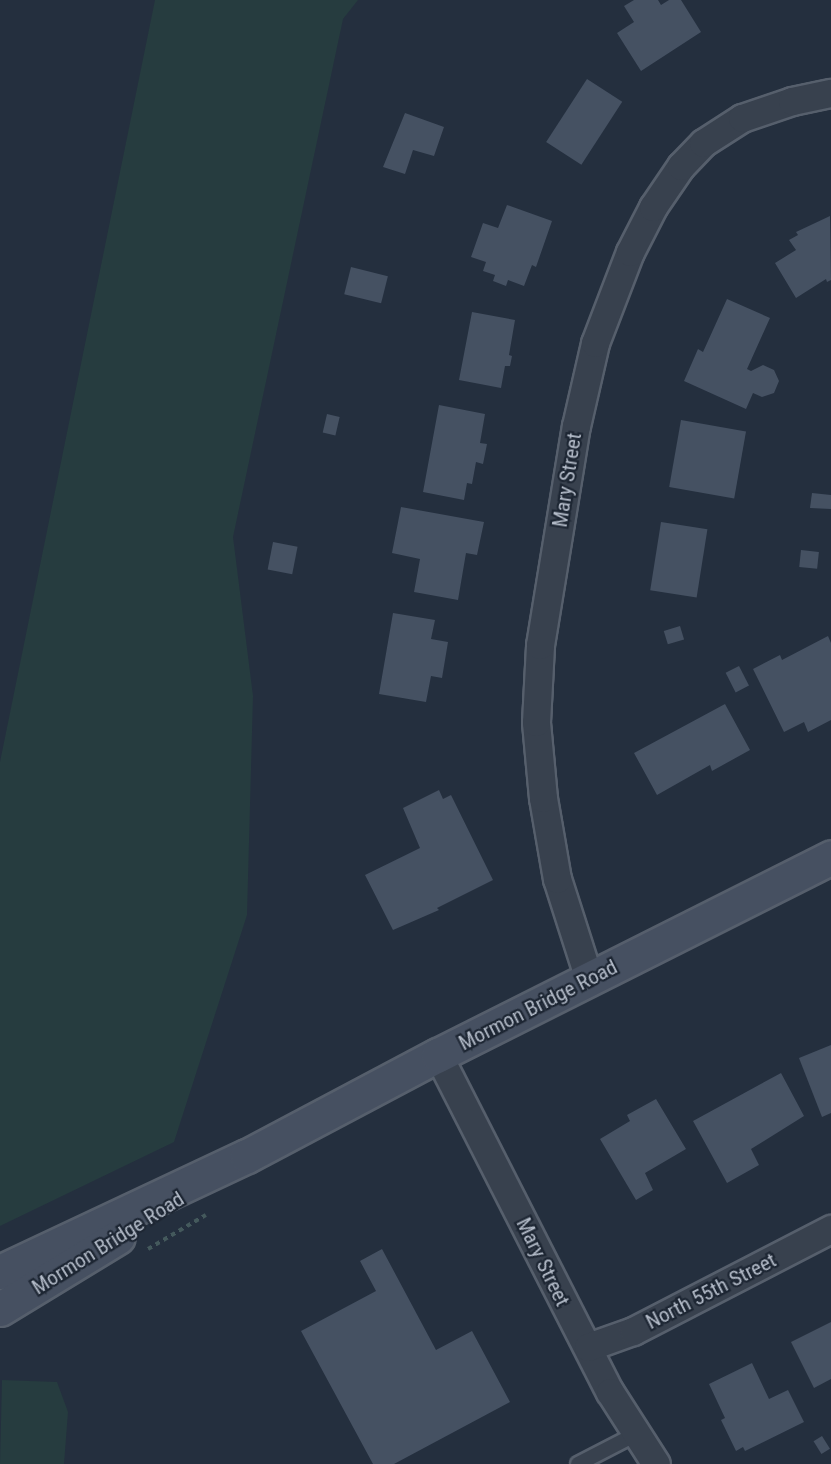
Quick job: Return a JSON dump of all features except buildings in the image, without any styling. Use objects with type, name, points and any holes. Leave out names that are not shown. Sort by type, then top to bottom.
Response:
[{"type":"main road","name":"Mormon Bridge Road","points":[[0,1272],[247,1156],[438,1055],[831,857]]},
{"type":"main road","name":"Mormon Bridge Road","points":[[0,1309],[247,1156]]},
{"type":"street","name":"Mary Street","points":[[589,979],[557,879],[543,798],[536,722],[540,645],[576,426],[596,343],[630,252],[653,207],[681,166],[704,143],[742,118],[792,101],[831,93]]},
{"type":"street","name":"Mary Street","points":[[438,1055],[566,1310],[588,1347],[610,1392],[656,1464]]},
{"type":"street","name":"North 55th Street","points":[[588,1347],[633,1331],[831,1229]]},
{"type":"lane","points":[[578,1464],[636,1434]]},
{"type":"green space","points":[[155,0],[358,0],[343,19],[233,537],[253,696],[247,915],[174,1142],[0,1226],[0,762]]},
{"type":"green space","points":[[2,1380],[57,1382],[68,1412],[64,1464],[0,1464]]}]
